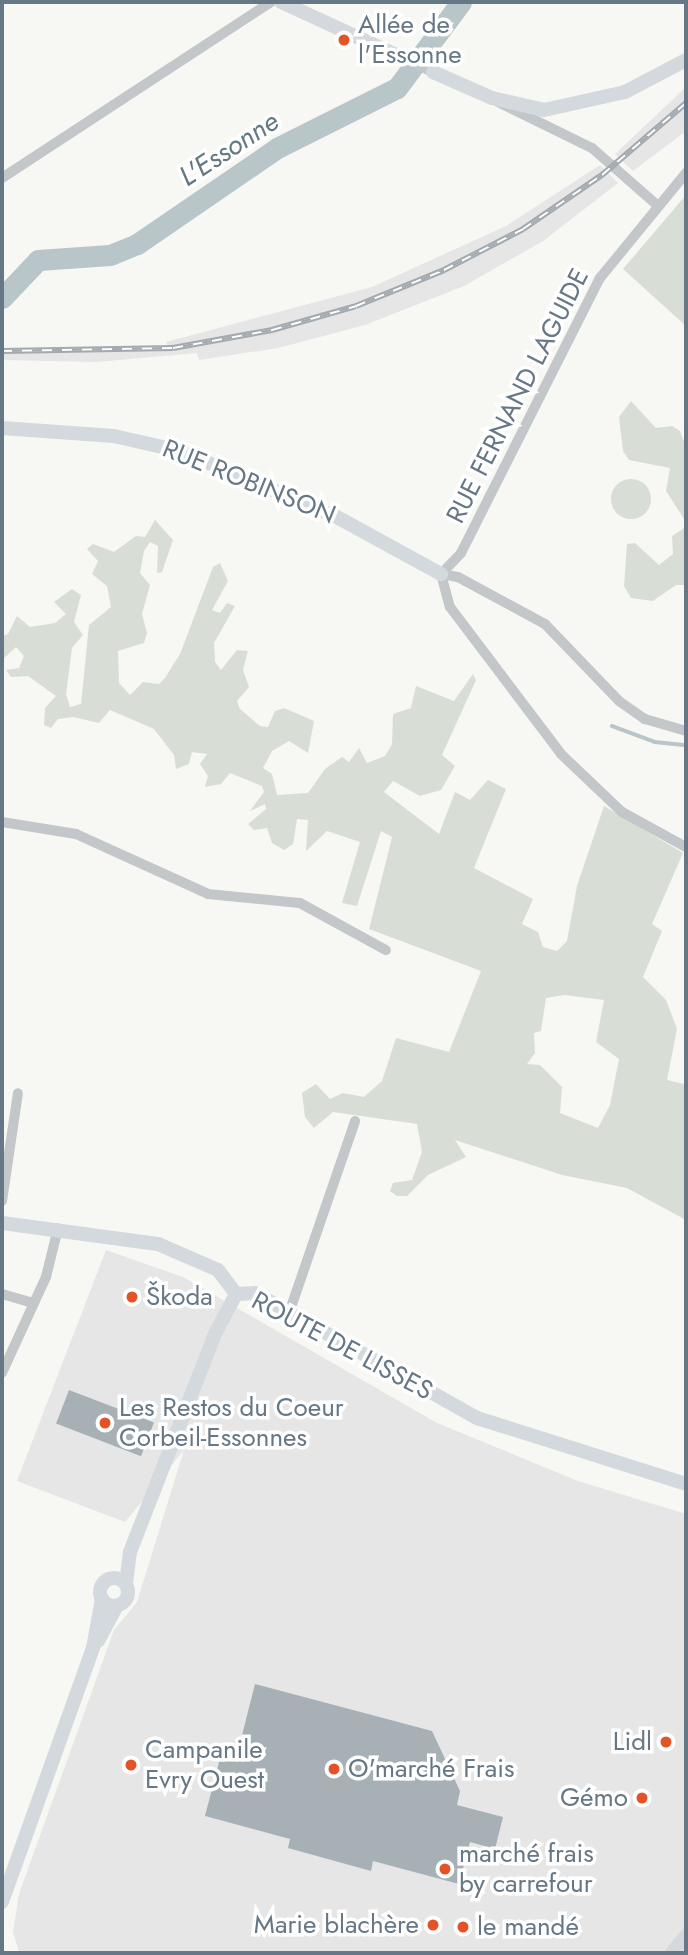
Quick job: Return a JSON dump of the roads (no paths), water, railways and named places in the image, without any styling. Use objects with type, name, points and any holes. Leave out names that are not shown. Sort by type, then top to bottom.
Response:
[{"type":"street","points":[[2,178],[271,2]]},
{"type":"street","points":[[281,2],[492,98],[592,148],[657,205]]},
{"type":"street","points":[[492,98],[544,110],[625,92],[686,60]]},
{"type":"street","points":[[544,110],[548,128]]},
{"type":"street","name":"RUE FERNAND LAGUIDE","points":[[441,575],[461,552],[586,301],[657,205],[686,173]]},
{"type":"street","name":"RUE ROBINSON","points":[[2,428],[114,436],[169,447],[335,516],[441,575]]},
{"type":"street","points":[[686,731],[645,719],[618,701],[545,624],[458,577],[441,575],[450,607],[561,754],[622,812],[686,847]]},
{"type":"street","points":[[2,822],[76,834],[208,894],[287,898],[386,950]]},
{"type":"street","points":[[2,1201],[18,1093]]},
{"type":"street","points":[[289,1313],[355,1121]]},
{"type":"street","name":"ROUTE DE LISSES","points":[[2,1223],[58,1228],[158,1244],[218,1270],[236,1294],[255,1293],[477,1418],[686,1485]]},
{"type":"street","points":[[2,1373],[33,1303],[58,1228]]},
{"type":"street","points":[[2,1294],[33,1303]]},
{"type":"street","points":[[93,1648],[117,1606],[127,1599],[119,1581],[215,1334],[236,1294]]},
{"type":"street","points":[[2,1902],[93,1648],[102,1599],[101,1586],[119,1581]]},
{"type":"street","points":[[102,1599],[117,1606]]},
{"type":"street","points":[[672,1953],[686,1936]]},
{"type":"waterway","name":"L'Essonne","points":[[2,298],[38,260],[110,255],[137,244],[277,148],[397,88],[461,2]]},
{"type":"waterway","points":[[612,726],[655,742],[686,745]]},
{"type":"railway","points":[[2,351],[173,348],[272,330],[356,306],[444,270],[523,229],[602,175],[686,103]]},
{"type":"place","name":"Allée de l'Essonne","points":[[344,40]]},
{"type":"place","name":"Škoda","points":[[132,1297]]},
{"type":"place","name":"Les Restos du Coeur Corbeil-Essonnes","points":[[105,1423]]},
{"type":"place","name":"Lidl","points":[[666,1742]]},
{"type":"place","name":"Campanile Evry Ouest","points":[[131,1765]]},
{"type":"place","name":"O'marché Frais","points":[[334,1769]]},
{"type":"place","name":"Gémo","points":[[642,1798]]},
{"type":"place","name":"marché frais by carrefour","points":[[445,1869]]},
{"type":"place","name":"Marie blachère","points":[[433,1925]]},
{"type":"place","name":"le mandé","points":[[463,1927]]}]
